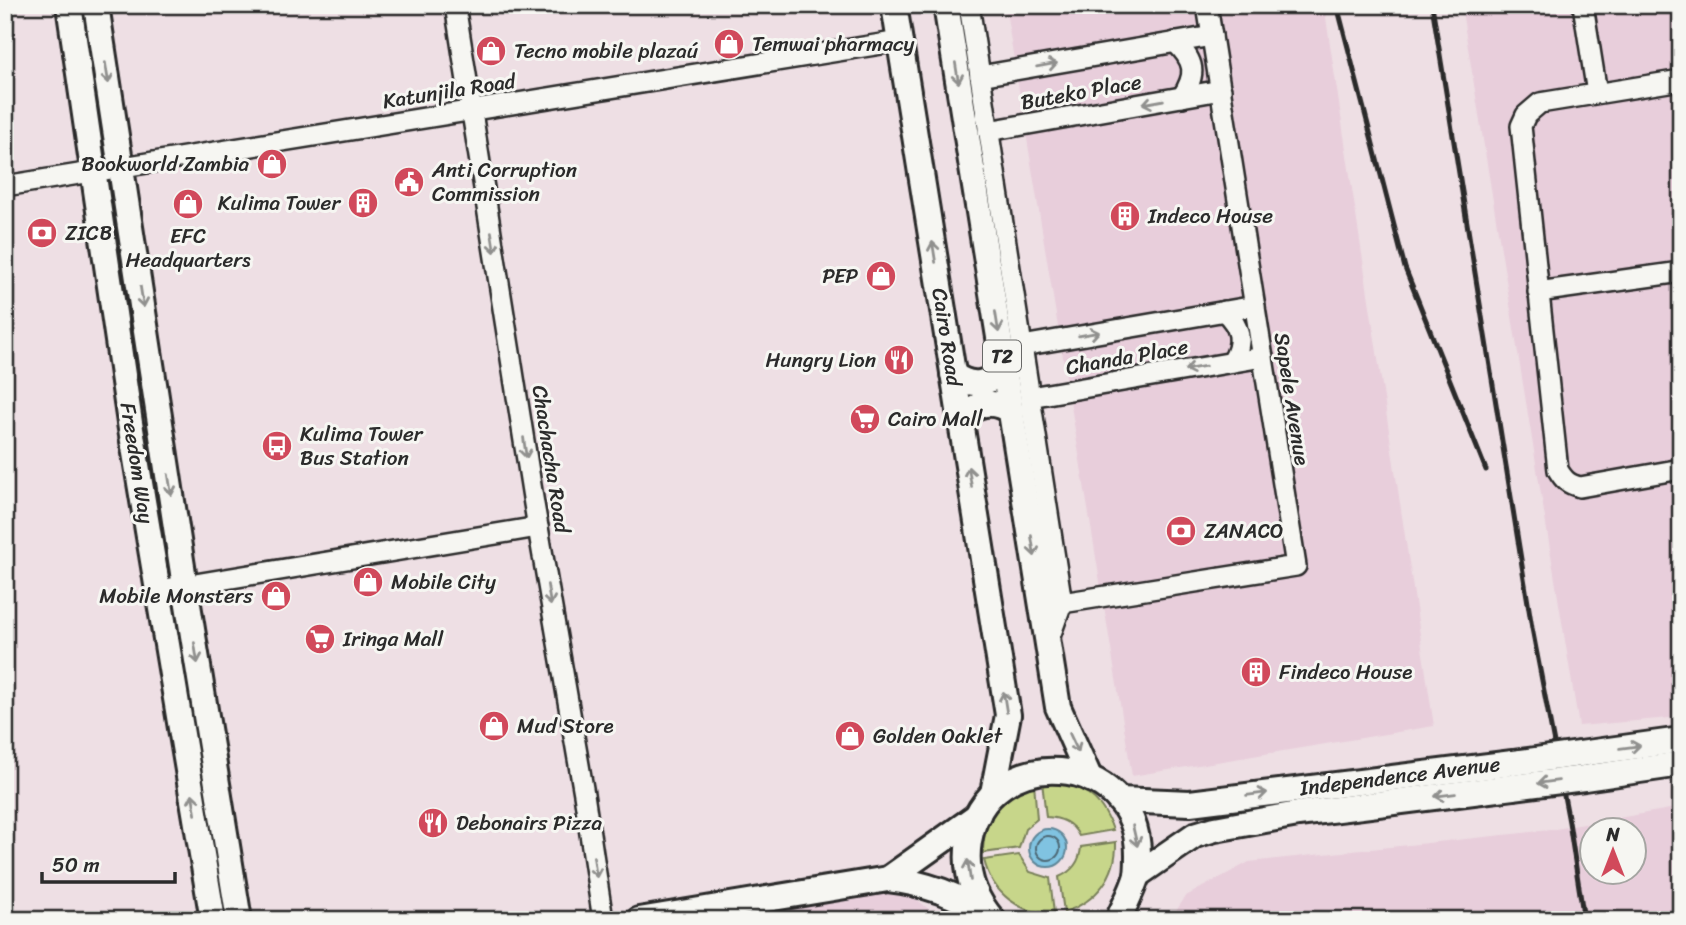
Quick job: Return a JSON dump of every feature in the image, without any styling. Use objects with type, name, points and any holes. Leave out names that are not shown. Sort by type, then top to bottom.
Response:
[{"type":"main road","name":"Freedom Way","points":[[69,5],[130,423],[213,920]]},
{"type":"main road","name":"Freedom Way","points":[[96,5],[239,920]]},
{"type":"main road","name":"Cairo Road","points":[[894,5],[1007,715],[993,793]]},
{"type":"main road","name":"T2","points":[[946,5],[1004,366],[1021,405],[1033,481],[1048,642],[1058,707],[1090,779]]},
{"type":"main road","points":[[953,374],[966,382],[982,383],[995,377],[1004,366]]},
{"type":"main road","points":[[961,421],[971,409],[985,404],[1021,405]]},
{"type":"main road","points":[[130,423],[160,417]]},
{"type":"main road","name":"Independence Avenue","points":[[1582,766],[1681,740]]},
{"type":"main road","name":"Independence Avenue","points":[[1119,800],[1189,803],[1513,775],[1582,766],[1681,764]]},
{"type":"main road","points":[[992,920],[974,894],[969,871],[968,848],[972,825],[993,793],[1005,783],[1032,771],[1062,770],[1090,779],[1104,786],[1128,813],[1136,835],[1137,875],[1118,915]]},
{"type":"main road","name":"Independence Avenue","points":[[1137,875],[1195,835],[1215,829],[1513,775]]},
{"type":"main road","points":[[888,879],[978,815]]},
{"type":"main road","points":[[639,920],[888,879],[943,891],[971,904],[992,920]]},
{"type":"street","name":"Chachacha Road","points":[[455,5],[603,920]]},
{"type":"street","points":[[969,5],[1022,345],[1021,405]]},
{"type":"street","name":"Sapele Avenue","points":[[1062,603],[1296,566],[1207,5]]},
{"type":"street","points":[[1583,5],[1597,93]]},
{"type":"street","name":"Buteko Place","points":[[980,76],[1212,36]]},
{"type":"street","name":"Katunjila Road","points":[[5,186],[900,41]]},
{"type":"street","points":[[1175,42],[1187,53],[1192,68],[1191,84],[1182,97]]},
{"type":"street","points":[[1681,80],[1540,103],[1526,115],[1521,126],[1558,470],[1569,484],[1580,486],[1681,469]]},
{"type":"street","name":"Buteko Place","points":[[988,131],[1221,90]]},
{"type":"street","points":[[979,207],[997,189]]},
{"type":"street","points":[[1538,292],[1681,272]]},
{"type":"street","name":"Chanda Place","points":[[1022,345],[1255,306]]},
{"type":"street","points":[[1224,311],[1234,321],[1240,335],[1239,349],[1232,362]]},
{"type":"street","name":"Chanda Place","points":[[1021,405],[1263,357]]},
{"type":"street","points":[[1033,481],[1062,603],[1048,642]]},
{"type":"street","points":[[159,590],[538,527]]},
{"type":"shaded area","points":[[1005,5],[1324,5],[1434,726],[1132,776]]},
{"type":"shaded area","points":[[1461,5],[1681,5],[1681,717],[1579,726]]},
{"type":"shaded area","points":[[1681,807],[1681,920],[1170,920],[1186,896],[1249,862],[1578,825],[1578,886],[1648,886],[1648,816],[1630,816]]},
{"type":"shaded area","points":[[892,879],[942,920],[655,920]]},
{"type":"green space","points":[[1042,781],[1077,788],[1095,799],[1108,817],[1113,830],[1079,836],[1073,827],[1065,822],[1046,817]]},
{"type":"green space","points":[[1034,783],[1037,819],[1025,829],[1019,848],[983,853],[990,817],[1003,802]]},
{"type":"green space","points":[[1116,842],[1113,866],[1102,886],[1086,902],[1064,912],[1059,877],[1075,865],[1081,847]]},
{"type":"green space","points":[[1019,855],[1030,872],[1050,878],[1054,913],[1030,910],[1009,900],[994,882],[984,860]]},
{"type":"water","points":[[1048,829],[1062,834],[1067,848],[1062,862],[1048,867],[1034,862],[1029,848],[1034,834]]},
{"type":"railway","points":[[1337,5],[1405,268],[1486,470]]},
{"type":"railway","points":[[1432,5],[1532,628],[1569,822],[1584,920]]},
{"type":"place","name":"Temwai pharmacy","points":[[729,44]]},
{"type":"place","name":"Tecno mobile plazaú","points":[[491,51]]},
{"type":"place","name":"Bookworld Zambia","points":[[272,164]]},
{"type":"place","name":"Anti Corruption Commission","points":[[409,182]]},
{"type":"place","name":"Kulima Tower","points":[[363,203]]},
{"type":"place","name":"EFC Headquarters","points":[[188,204]]},
{"type":"place","name":"Indeco House","points":[[1125,216]]},
{"type":"place","name":"ZICB","points":[[42,233]]},
{"type":"place","name":"PEP","points":[[881,276]]},
{"type":"place","name":"Hungry Lion","points":[[899,360]]},
{"type":"place","name":"Cairo Mall","points":[[865,419]]},
{"type":"place","name":"Kulima Tower Bus Station","points":[[277,446]]},
{"type":"place","name":"ZANACO","points":[[1181,531]]},
{"type":"place","name":"Mobile City","points":[[368,582]]},
{"type":"place","name":"Mobile Monsters","points":[[276,596]]},
{"type":"place","name":"Iringa Mall","points":[[320,639]]},
{"type":"place","name":"Findeco House","points":[[1256,672]]},
{"type":"place","name":"Mud Store","points":[[494,726]]},
{"type":"place","name":"Golden Oaklet","points":[[850,736]]},
{"type":"place","name":"Debonairs Pizza","points":[[433,823]]}]
